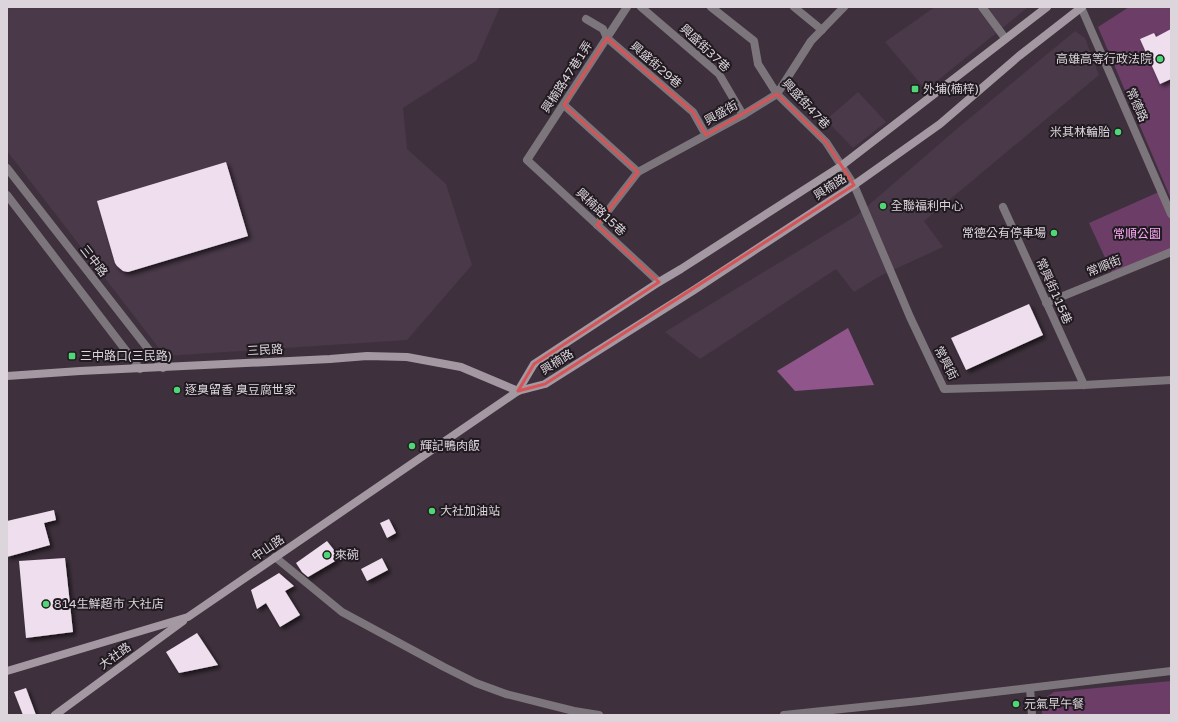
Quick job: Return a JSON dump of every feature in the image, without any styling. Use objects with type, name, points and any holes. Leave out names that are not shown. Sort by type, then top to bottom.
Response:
[{"type":"street","name":"興楠路47巷1弄","points":[[527,160],[627,7]]},
{"type":"street","name":"興盛街37巷","points":[[641,7],[719,74],[743,115]]},
{"type":"street","name":"興盛街47巷","points":[[711,7],[754,41],[758,64],[777,94],[826,142],[841,166]]},
{"type":"street","points":[[794,7],[822,30]]},
{"type":"street","points":[[982,7],[1005,38]]},
{"type":"street","name":"興楠路","points":[[518,391],[534,364],[841,166],[1047,7]]},
{"type":"street","name":"興楠路","points":[[518,391],[545,384],[694,290],[854,185],[940,124],[1018,56],[1081,7]]},
{"type":"street","name":"常德路","points":[[1081,7],[1171,214]]},
{"type":"street","name":"興盛街","points":[[597,225],[638,172],[743,115],[777,94],[811,41],[822,30],[839,8]]},
{"type":"street","name":"興盛街29巷","points":[[586,19],[603,28],[607,38],[693,112],[706,135]]},
{"type":"street","points":[[564,104],[638,172]]},
{"type":"street","name":"興楠路15巷","points":[[527,160],[659,282]]},
{"type":"street","name":"常興街","points":[[841,166],[854,185],[910,317],[944,389],[1171,380]]},
{"type":"street","name":"三中路","points":[[7,168],[162,368]]},
{"type":"street","points":[[7,195],[140,369]]},
{"type":"street","name":"常興街115巷","points":[[1004,207],[1046,303],[1084,384]]},
{"type":"street","name":"常順街","points":[[1046,303],[1171,252]]},
{"type":"street","name":"三民路","points":[[7,376],[367,356],[407,357],[461,367],[518,391]]},
{"type":"street","name":"中山路","points":[[7,671],[188,617],[518,391]]},
{"type":"street","points":[[275,557],[342,612],[476,683],[506,694],[574,711],[599,715]]},
{"type":"street","name":"大社路","points":[[55,715],[188,617]]},
{"type":"street","points":[[784,715],[1171,671]]},
{"type":"street","points":[[1030,688],[1032,715]]},
{"type":"highlighted area","points":[[607,38],[693,112],[706,135],[777,94],[826,142],[854,185],[545,384],[518,391],[534,364],[659,282],[597,225],[638,172],[564,105]]},
{"type":"shaded area","points":[[7,7],[500,7],[476,61],[403,108],[407,149],[446,184],[472,265],[407,340],[165,356],[7,151]]},
{"type":"shaded area","points":[[935,7],[1028,7],[926,90],[885,42]]},
{"type":"shaded area","points":[[1075,31],[1085,38],[1099,75],[924,221],[943,247],[880,276],[854,292],[836,269],[700,359],[665,332],[856,216],[959,127]]},
{"type":"shaded area","points":[[858,92],[886,122],[853,148],[826,120]]},
{"type":"shaded area","points":[[848,328],[874,385],[795,391],[777,371]]},
{"type":"green space","points":[[1129,7],[1171,7],[1171,199],[1098,27]]},
{"type":"green space","name":"常順公園","points":[[1161,191],[1171,214],[1171,252],[1113,275],[1089,223]]},
{"type":"green space","points":[[1171,681],[1171,715],[1042,715],[1042,700],[1054,692]]},
{"type":"building","name":"高雄高等行政法院","points":[[1171,29],[1171,79],[1160,84],[1140,39],[1154,33],[1156,37]]},
{"type":"building","points":[[226,162],[248,236],[128,272],[123,271],[117,266],[97,201]]},
{"type":"building","points":[[1029,304],[1043,335],[966,370],[951,338]]},
{"type":"building","points":[[54,510],[56,520],[44,523],[50,545],[7,557],[7,521]]},
{"type":"building","points":[[389,519],[396,533],[387,538],[380,523]]},
{"type":"building","points":[[327,541],[334,550],[337,560],[308,577],[302,572],[296,563]]},
{"type":"building","name":"814生鮮超市 大社店","points":[[65,558],[73,632],[26,638],[19,561]]},
{"type":"building","points":[[382,558],[388,570],[367,581],[361,569]]},
{"type":"building","points":[[279,573],[294,586],[285,591],[300,615],[280,627],[266,603],[257,609],[251,590]]},
{"type":"building","points":[[197,633],[218,665],[179,673],[166,652]]},
{"type":"building","points":[[26,688],[36,715],[23,715],[14,692]]},
{"type":"place","name":"高雄高等行政法院","points":[[1160,59]]},
{"type":"place","name":"外埔(楠梓)","points":[[915,89]]},
{"type":"place","name":"米其林輪胎","points":[[1118,132]]},
{"type":"place","name":"全聯福利中心","points":[[883,206]]},
{"type":"place","name":"常德公有停車場","points":[[1054,233]]},
{"type":"place","name":"三中路口(三民路)","points":[[72,356]]},
{"type":"place","name":"逐臭留香 臭豆腐世家","points":[[177,390]]},
{"type":"place","name":"輝記鴨肉飯","points":[[412,446]]},
{"type":"place","name":"大社加油站","points":[[432,511]]},
{"type":"place","name":"來碗","points":[[327,555]]},
{"type":"place","name":"814生鮮超市 大社店","points":[[46,604]]},
{"type":"place","name":"元氣早午餐","points":[[1016,704]]}]
